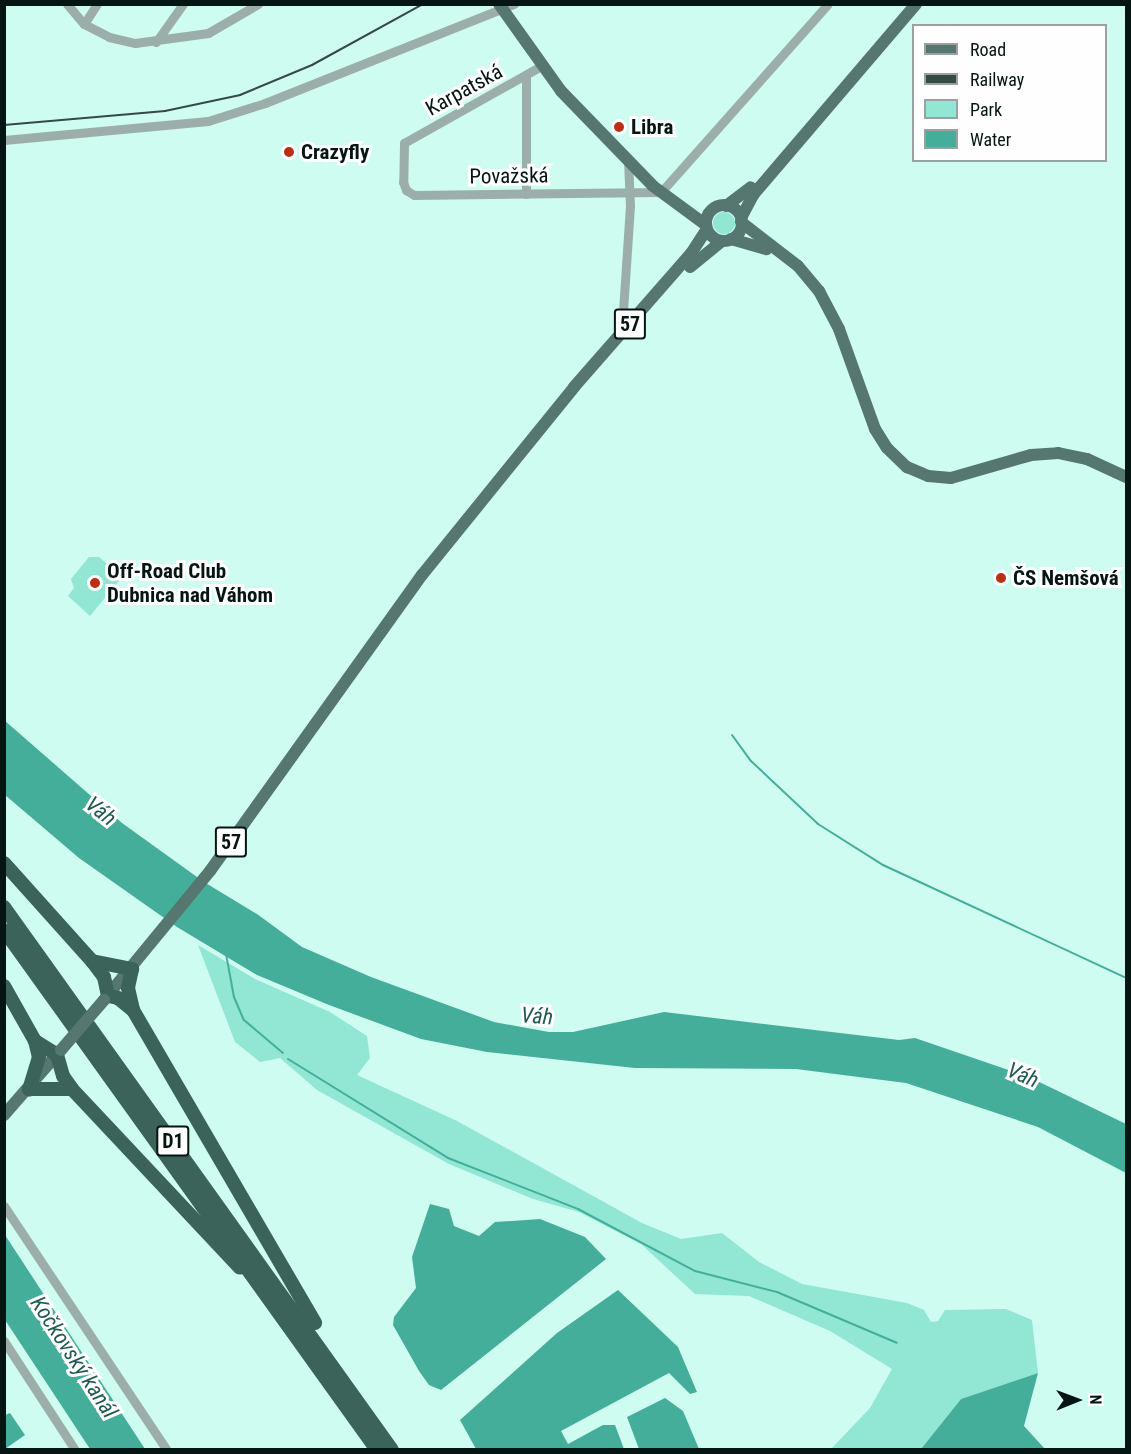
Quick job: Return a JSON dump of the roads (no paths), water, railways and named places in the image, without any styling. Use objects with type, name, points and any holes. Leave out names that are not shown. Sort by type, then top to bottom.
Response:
[{"type":"highway","points":[[4,863],[92,961],[104,977],[106,998],[118,998],[133,1010]]},
{"type":"highway","name":"D1","points":[[4,907],[392,1449]]},
{"type":"highway","name":"D1","points":[[4,930],[284,1316],[377,1449]]},
{"type":"highway","points":[[92,961],[134,966],[128,988],[133,1010],[335,1355],[341,1375]]},
{"type":"highway","points":[[4,986],[35,1041],[39,1064],[29,1089],[72,1089]]},
{"type":"highway","points":[[35,1041],[59,1053],[63,1076],[72,1089],[284,1316]]},
{"type":"main road","name":"57","points":[[569,397],[579,392],[698,257],[726,240],[741,220],[753,195],[852,84],[859,70],[916,4]]},
{"type":"main road","points":[[506,6],[541,66],[628,160],[664,194],[726,240],[782,255]]},
{"type":"main road","name":"57","points":[[7,1113],[134,966],[222,854],[422,575],[677,270],[706,227],[707,216],[721,206],[741,198],[847,78],[859,70]]},
{"type":"main road","points":[[664,194],[696,206],[721,206],[798,266],[823,297],[839,329],[875,429],[887,448],[907,467],[928,476],[951,478],[1031,455],[1058,453],[1087,459],[1126,477]]},
{"type":"street","points":[[67,4],[84,24],[109,37],[135,43],[156,42],[208,33],[258,4]]},
{"type":"street","points":[[84,24],[98,4]]},
{"type":"street","points":[[156,42],[183,4]]},
{"type":"street","points":[[664,194],[828,4]]},
{"type":"street","points":[[4,140],[208,121],[256,107],[506,6]]},
{"type":"street","name":"Karpatská","points":[[404,143],[541,66]]},
{"type":"street","points":[[526,76],[526,194]]},
{"type":"street","name":"Považská","points":[[404,143],[403,182],[414,195],[629,191],[664,194]]},
{"type":"street","points":[[623,311],[629,191],[628,160]]},
{"type":"street","points":[[4,1206],[167,1449]]},
{"type":"street","points":[[4,1341],[75,1449]]},
{"type":"water","name":"Váh","points":[[4,720],[122,823],[204,882],[257,914],[302,947],[371,977],[494,1022],[549,1032],[573,1032],[664,1012],[899,1040],[915,1038],[1029,1077],[1126,1124],[1126,1173],[1038,1127],[906,1083],[796,1069],[635,1068],[487,1052],[421,1039],[329,1005],[257,975],[177,927],[79,858],[5,795]]},
{"type":"water","points":[[430,1204],[449,1209],[454,1226],[479,1236],[495,1222],[540,1219],[585,1237],[606,1259],[441,1390],[429,1385],[393,1325],[394,1317],[416,1288],[412,1257]]},
{"type":"water","name":"Kočkovský kanál","points":[[4,1235],[145,1449],[90,1449],[5,1320]]},
{"type":"water","points":[[618,1290],[678,1347],[697,1392],[690,1394],[669,1373],[561,1431],[568,1444],[603,1425],[615,1425],[624,1449],[476,1449],[460,1420],[557,1333]]},
{"type":"water","points":[[1038,1373],[1024,1426],[1045,1449],[921,1449],[961,1399]]},
{"type":"water","points":[[665,1398],[683,1411],[699,1449],[639,1449],[627,1417]]},
{"type":"water","points":[[10,1413],[25,1435],[5,1449],[5,1415]]},
{"type":"waterway","points":[[732,735],[751,761],[818,824],[883,865],[1126,978]]},
{"type":"waterway","points":[[226,954],[234,997],[244,1020],[283,1053]]},
{"type":"waterway","points":[[288,1059],[448,1158],[578,1209],[695,1271],[777,1292],[897,1343]]},
{"type":"railway","points":[[4,125],[165,111],[240,95],[312,65],[423,4]]},
{"type":"place","name":"Libra","points":[[619,127]]},
{"type":"place","name":"Crazyfly","points":[[289,152]]},
{"type":"place","name":"ČS Nemšová","points":[[1001,578]]},
{"type":"place","name":"Off-Road Club Dubnica nad Váhom","points":[[95,583]]}]
